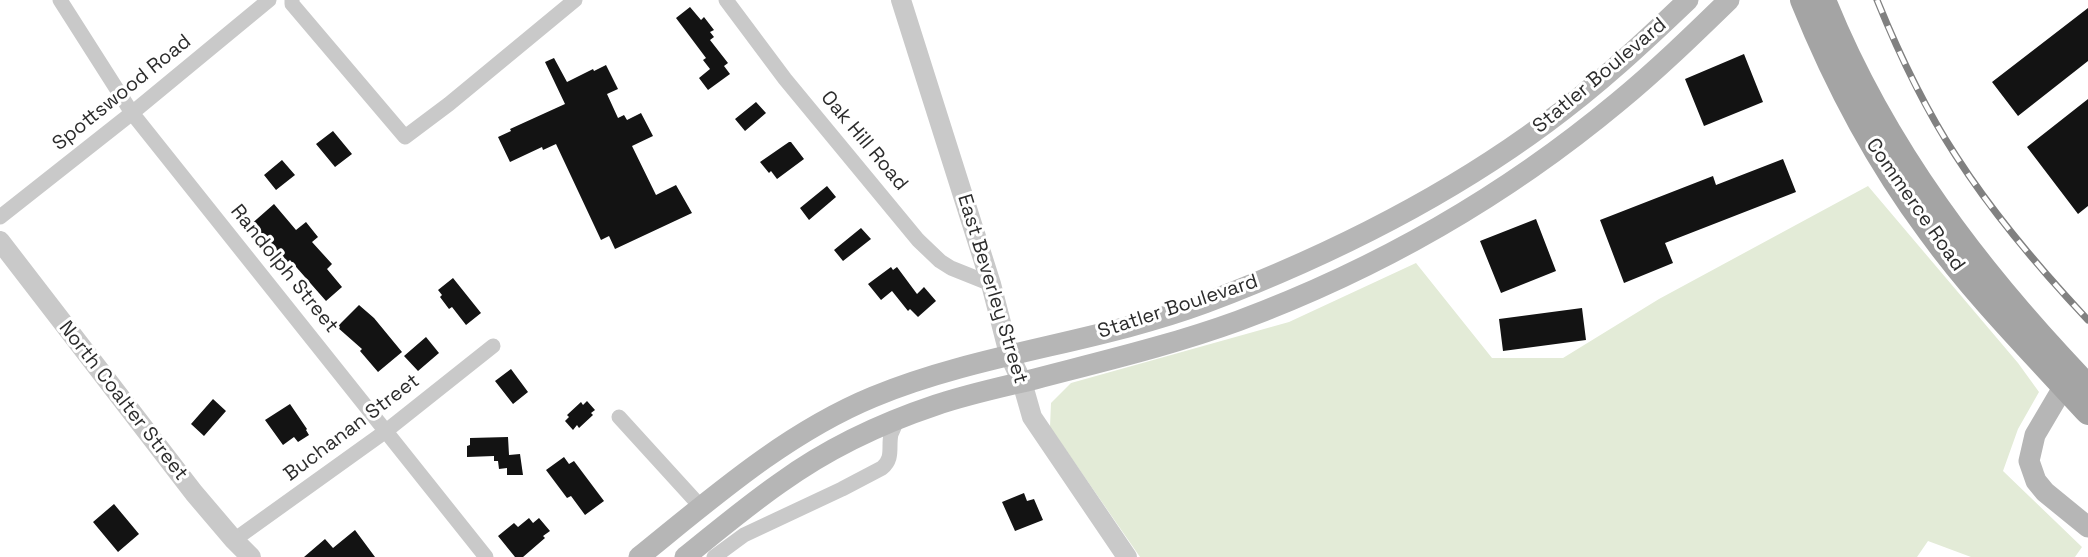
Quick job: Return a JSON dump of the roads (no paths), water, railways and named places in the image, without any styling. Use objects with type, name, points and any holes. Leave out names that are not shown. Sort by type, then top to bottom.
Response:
[{"type":"main road","name":"Statler Boulevard","points":[[639,557],[731,483],[790,442],[871,398],[935,375],[1009,354],[1128,326],[1200,304],[1283,273],[1370,232],[1476,171],[1547,122],[1606,76],[1688,0]]},
{"type":"main road","name":"Statler Boulevard","points":[[685,557],[782,481],[843,446],[897,420],[954,399],[1164,346],[1238,321],[1338,279],[1411,242],[1514,180],[1595,121],[1668,59],[1729,0]]},
{"type":"main road","name":"Commerce Road","points":[[1802,0],[1827,61],[1850,107],[1890,175],[1929,232],[1972,285],[2075,381]]},
{"type":"main road","name":"Commerce Road","points":[[1824,0],[1840,41],[1870,99],[1915,175],[1953,229],[2075,381],[2088,413]]},
{"type":"main road","points":[[2075,381],[2035,435],[2029,461],[2036,482],[2044,492],[2088,527]]},
{"type":"street","name":"Randolph Street","points":[[60,0],[132,113],[486,557]]},
{"type":"street","name":"Spottswood Road","points":[[0,217],[132,113],[269,0]]},
{"type":"street","points":[[292,0],[292,4],[405,137],[449,104],[575,0]]},
{"type":"street","name":"Oak Hill Road","points":[[726,0],[785,79],[918,240],[951,268],[991,284]]},
{"type":"street","name":"East Beverley Street","points":[[901,0],[991,284],[1009,354],[1022,382],[1032,417],[1127,557]]},
{"type":"street","name":"North Coalter Street","points":[[0,241],[187,484],[251,557]]},
{"type":"street","name":"Buchanan Street","points":[[234,540],[386,431],[493,346]]},
{"type":"street","points":[[620,417],[701,507]]},
{"type":"street","points":[[714,557],[744,535],[882,468],[891,454],[891,434],[897,420]]},
{"type":"railway","points":[[1877,0],[1913,80],[1956,156],[2018,241],[2088,320]]}]
